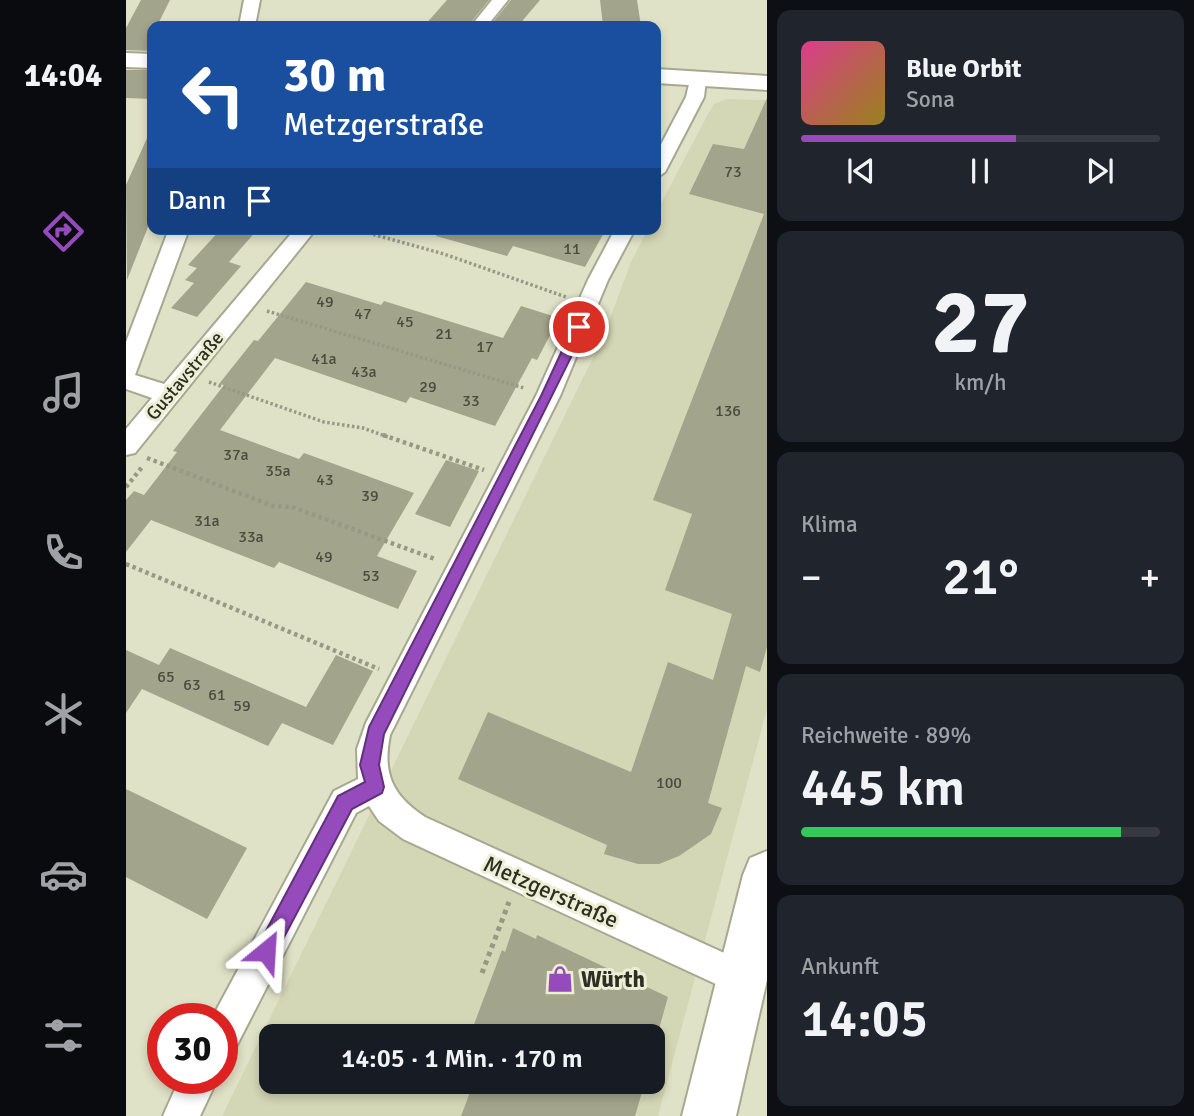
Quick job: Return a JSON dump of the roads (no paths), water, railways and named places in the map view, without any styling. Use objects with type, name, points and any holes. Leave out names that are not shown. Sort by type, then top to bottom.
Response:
[{"type":"main road","points":[[126,60],[147,61]]},
{"type":"main road","points":[[661,76],[767,83]]},
{"type":"main road","points":[[709,1116],[767,875]]},
{"type":"street","points":[[248,21],[252,0]]},
{"type":"street","points":[[483,21],[500,0]]},
{"type":"street","points":[[661,162],[695,97],[698,80]]},
{"type":"street","points":[[126,371],[177,235]]},
{"type":"street","name":"Gustavstraße","points":[[132,451],[169,395],[301,235]]},
{"type":"street","name":"Metzgerstraße","points":[[622,235],[598,280],[590,304],[548,396],[403,679],[371,749],[370,765],[375,787],[387,809],[400,820],[518,878],[743,979]]},
{"type":"street","points":[[126,380],[169,395]]},
{"type":"street","points":[[238,1006],[345,802],[375,787]]},
{"type":"street","points":[[181,1114],[192,1094]]},
{"type":"place","name":"Würth","points":[[560,979]]}]
